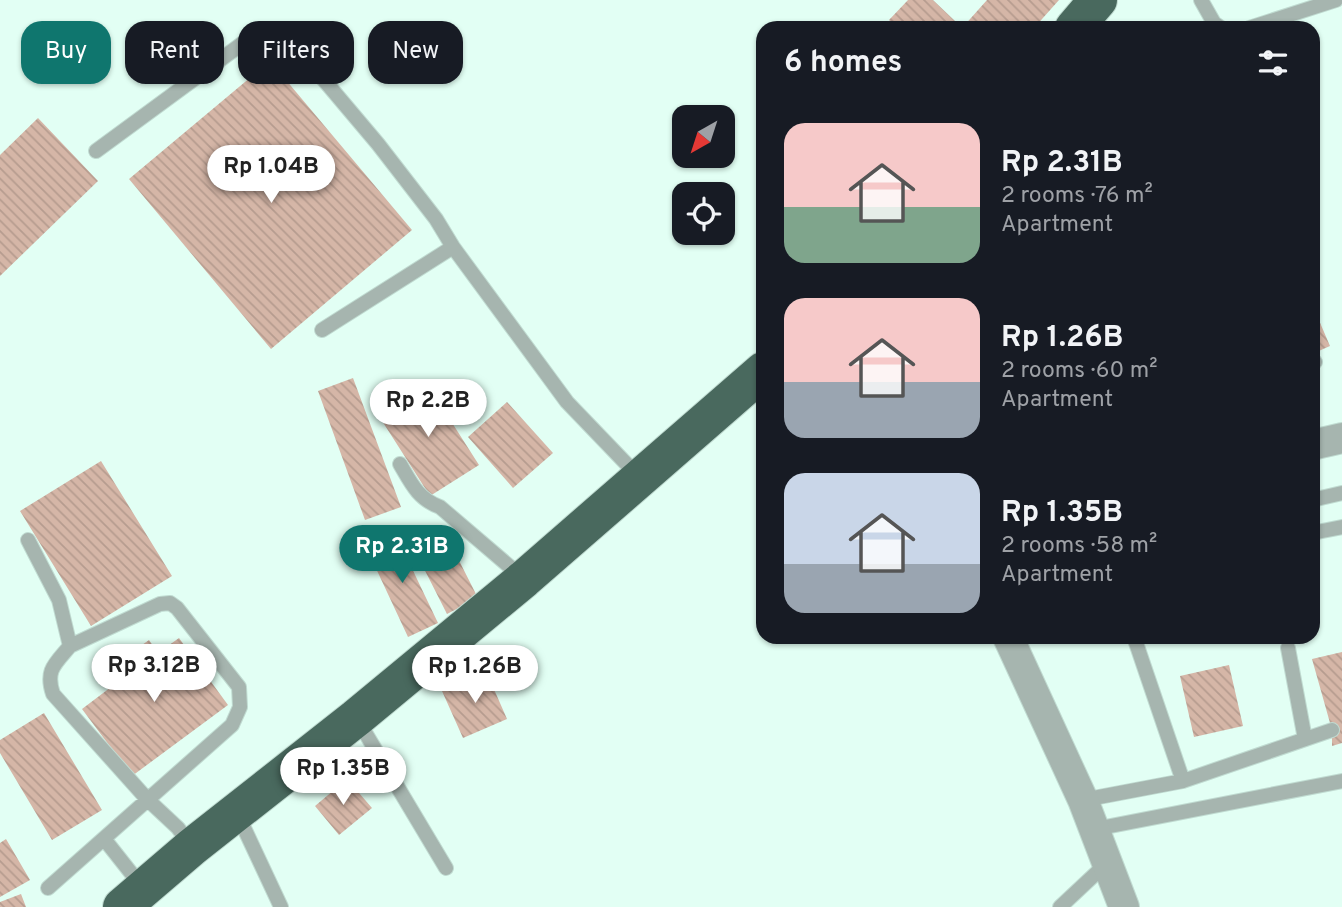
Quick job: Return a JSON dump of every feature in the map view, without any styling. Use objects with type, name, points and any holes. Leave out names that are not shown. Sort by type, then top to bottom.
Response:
[{"type":"highway","points":[[1080,21],[1098,0]]},
{"type":"highway","points":[[133,898],[192,847],[356,718],[756,384]]},
{"type":"street","points":[[1320,443],[1342,438]]},
{"type":"street","points":[[1011,644],[1083,800],[1124,907]]},
{"type":"lane","points":[[1201,0],[1213,21]]},
{"type":"lane","points":[[1271,21],[1336,0]]},
{"type":"lane","points":[[96,151],[258,32],[273,31],[286,35],[378,144],[436,219],[453,247],[567,402],[641,479]]},
{"type":"lane","points":[[321,330],[453,247]]},
{"type":"lane","points":[[400,464],[413,488],[426,501],[440,507],[524,579]]},
{"type":"lane","points":[[1320,498],[1342,494]]},
{"type":"lane","points":[[1320,531],[1342,527]]},
{"type":"lane","points":[[28,540],[59,600],[70,646]]},
{"type":"lane","points":[[48,888],[105,840],[147,799],[232,725],[240,708],[239,687],[177,608],[170,603],[160,604],[70,646],[51,670],[49,682],[53,694],[147,799],[178,828],[192,847]]},
{"type":"lane","points":[[1137,644],[1182,781]]},
{"type":"lane","points":[[1288,648],[1305,739]]},
{"type":"lane","points":[[356,718],[446,868]]},
{"type":"lane","points":[[1083,800],[1182,781],[1332,730]]},
{"type":"lane","points":[[1095,830],[1342,780]]},
{"type":"lane","points":[[237,813],[281,907]]},
{"type":"lane","points":[[105,840],[126,870],[133,898]]},
{"type":"lane","points":[[1060,907],[1107,863]]},
{"type":"building","points":[[908,0],[933,0],[955,21],[890,21]]},
{"type":"building","points":[[987,0],[1059,0],[1040,21],[968,21]]},
{"type":"building","points":[[243,84],[289,84],[412,230],[271,349],[129,179]]},
{"type":"building","points":[[38,118],[98,181],[0,276],[0,155]]},
{"type":"building","points":[[1320,323],[1330,346],[1320,350]]},
{"type":"building","points":[[353,378],[401,507],[365,520],[318,391]]},
{"type":"building","points":[[426,382],[479,465],[430,496],[377,413]]},
{"type":"building","points":[[507,402],[553,453],[513,488],[468,437]]},
{"type":"building","points":[[101,461],[172,576],[91,626],[20,511]]},
{"type":"building","points":[[442,527],[478,598],[447,614],[411,543]]},
{"type":"building","points":[[395,533],[438,623],[408,637],[366,547]]},
{"type":"building","points":[[179,638],[228,705],[132,776],[82,709],[123,678],[114,665],[149,640],[158,653]]},
{"type":"building","points":[[1342,652],[1342,743],[1332,746],[1332,730],[1312,659]]},
{"type":"building","points":[[1229,665],[1243,726],[1194,737],[1180,676]]},
{"type":"building","points":[[486,671],[507,719],[463,738],[442,691]]},
{"type":"building","points":[[44,713],[102,810],[52,840],[0,753],[0,740]]},
{"type":"building","points":[[347,779],[372,808],[339,835],[315,806]]},
{"type":"building","points":[[6,839],[30,880],[0,897],[0,843]]},
{"type":"building","points":[[21,894],[26,907],[0,907],[0,902]]}]
